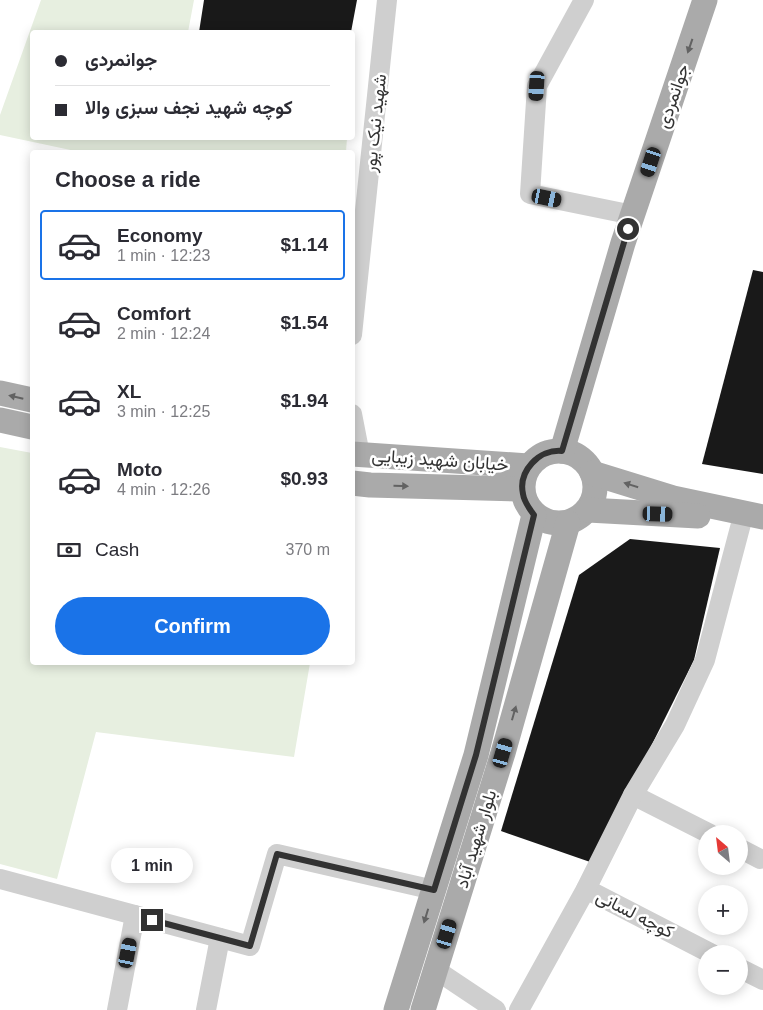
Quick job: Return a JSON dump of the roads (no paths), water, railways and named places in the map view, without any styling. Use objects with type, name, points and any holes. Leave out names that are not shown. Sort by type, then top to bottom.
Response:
[{"type":"main road","name":"جوانمردی","points":[[562,451],[633,215],[705,0]]},
{"type":"main road","points":[[0,393],[30,400]]},
{"type":"main road","points":[[0,420],[30,427]]},
{"type":"main road","points":[[578,517],[594,499],[595,488],[592,472],[588,465],[579,457],[568,452],[556,451],[544,454],[525,478],[526,504],[534,515],[544,520],[673,514],[756,519]]},
{"type":"main road","name":"خیابان شهید زیبایی","points":[[356,454],[525,478]]},
{"type":"main road","points":[[592,472],[672,498],[756,519]]},
{"type":"main road","name":"خیابان شهید زیبایی","points":[[355,483],[370,485],[525,478]]},
{"type":"main road","name":"بلوار شهید آباد","points":[[396,1010],[476,755],[534,515]]},
{"type":"main road","name":"بلوار شهید آباد","points":[[423,1010],[503,753],[559,554],[578,517]]},
{"type":"main road","points":[[527,545],[559,554]]},
{"type":"street","name":"شهید نیک پور","points":[[355,306],[387,0]]},
{"type":"street","points":[[584,0],[537,86],[530,194],[633,215]]},
{"type":"street","points":[[519,1010],[586,889],[634,796],[676,725],[705,660],[756,519]]},
{"type":"street","points":[[634,796],[698,828]]},
{"type":"street","points":[[748,852],[760,858]]},
{"type":"street","points":[[0,879],[250,946],[277,854],[434,890]]},
{"type":"street","name":"کوچه لسانی","points":[[586,889],[698,947]]},
{"type":"street","points":[[117,1010],[135,915]]},
{"type":"street","points":[[206,1010],[220,938]]},
{"type":"street","points":[[436,970],[496,1010]]},
{"type":"street","points":[[748,972],[763,980]]}]
